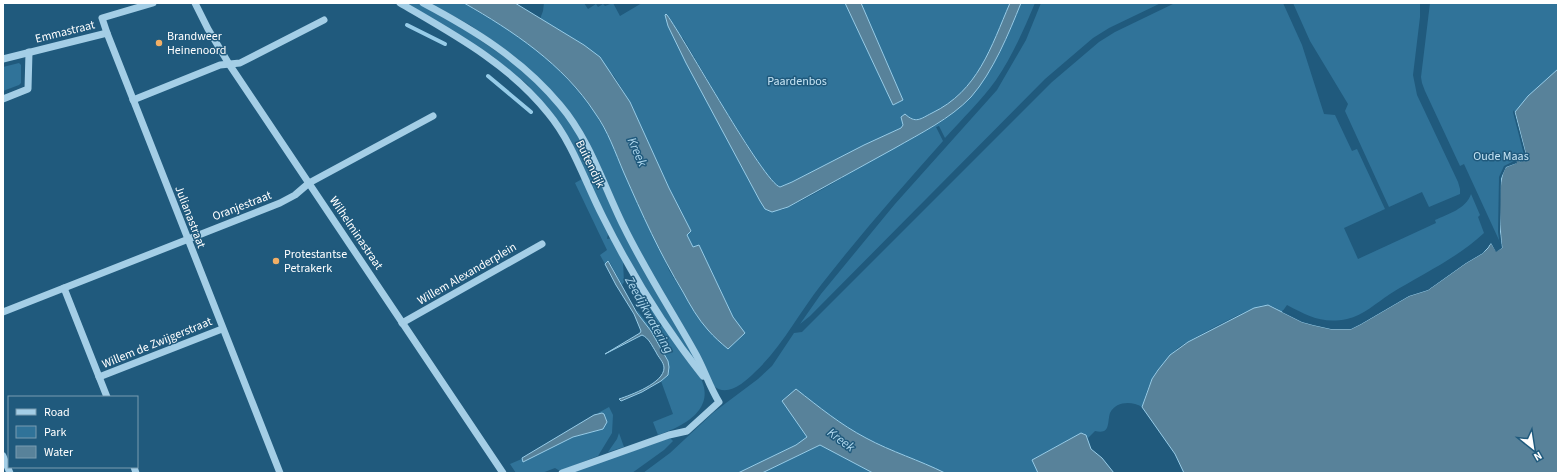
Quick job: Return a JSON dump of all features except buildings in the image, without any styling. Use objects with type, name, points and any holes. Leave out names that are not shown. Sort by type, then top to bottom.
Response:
[{"type":"street","name":"Julianastraat","points":[[154,3],[102,18],[222,329],[280,473]]},
{"type":"street","name":"Wilhelminastraat","points":[[195,3],[208,29],[229,64],[503,473]]},
{"type":"street","name":"Buitendijk","points":[[400,3],[497,64],[519,82],[549,114],[564,136],[603,217],[643,289],[676,340],[708,382]]},
{"type":"street","name":"Buitendijk","points":[[423,3],[476,32],[510,56],[536,78],[567,113],[585,142],[624,228],[695,353],[719,402],[686,431],[669,435],[562,473]]},
{"type":"street","points":[[133,100],[220,65],[240,63],[324,20]]},
{"type":"street","name":"Emmastraat","points":[[3,59],[107,33]]},
{"type":"street","name":"Emmastraat","points":[[3,99],[28,89],[29,52]]},
{"type":"street","name":"Oranjestraat","points":[[3,312],[280,203],[295,195],[309,183],[433,116]]},
{"type":"street","name":"Willem Alexanderplein","points":[[402,323],[542,244]]},
{"type":"street","points":[[64,288],[107,396]]},
{"type":"street","name":"Willem de Zwijgerstraat","points":[[99,377],[222,329]]},
{"type":"street","points":[[3,456],[10,473]]},
{"type":"green space","points":[[407,3],[418,3],[455,23],[512,62],[546,93],[571,123],[614,212],[695,357],[697,364],[661,313],[637,275],[550,111],[527,84],[492,56]]},
{"type":"green space","name":"Paardenbos","points":[[430,3],[464,3],[509,30],[536,49],[556,67],[579,92],[595,113],[609,137],[670,272],[700,320],[728,348],[744,333],[733,317],[699,245],[693,247],[687,235],[691,231],[669,188],[630,102],[614,76],[584,45],[540,19],[544,3],[584,3],[588,9],[596,4],[598,7],[603,4],[605,6],[613,3],[620,16],[642,3],[845,3],[893,105],[903,100],[861,3],[1010,3],[981,66],[961,93],[948,104],[918,120],[912,119],[905,114],[901,128],[779,187],[773,183],[755,157],[683,38],[668,26],[765,209],[782,210],[927,130],[951,115],[962,106],[979,86],[994,64],[1006,40],[1021,3],[1035,3],[1022,33],[1002,71],[978,103],[945,138],[939,126],[936,127],[943,141],[836,266],[782,341],[751,376],[736,387],[724,390],[714,386],[637,249],[588,144],[519,60],[470,25]]},
{"type":"green space","points":[[1041,3],[1161,3],[1109,28],[1093,38],[1045,79],[810,316],[800,324],[821,294],[895,204],[997,90],[1026,40]]},
{"type":"green space","points":[[1175,3],[1283,3],[1302,45],[1324,114],[1335,115],[1352,151],[1357,149],[1385,209],[1344,228],[1358,259],[1436,223],[1435,220],[1451,213],[1465,204],[1471,194],[1480,215],[1478,217],[1484,233],[1462,251],[1390,294],[1364,312],[1353,317],[1338,320],[1323,320],[1309,316],[1287,305],[1282,312],[1272,306],[1266,305],[1236,316],[1208,331],[1178,348],[1161,365],[1151,382],[1142,407],[1129,403],[1116,406],[1110,413],[1107,427],[1104,431],[1095,431],[1088,438],[1083,433],[1079,434],[1032,460],[1038,473],[945,473],[856,433],[827,414],[796,389],[782,401],[808,437],[796,445],[738,473],[643,473],[670,453],[714,412],[758,379],[772,366],[794,333],[802,332],[1052,82],[1099,42],[1115,32]]},
{"type":"green space","points":[[1293,3],[1420,3],[1420,17],[1413,75],[1417,95],[1458,182],[1460,194],[1429,207],[1422,192],[1389,207],[1345,111],[1348,104],[1310,41]]},
{"type":"green space","name":"Oude Maas","points":[[1430,3],[1558,3],[1558,123],[1504,251],[1464,164],[1460,166],[1422,83],[1421,77]]},
{"type":"green space","points":[[19,63],[21,65],[21,83],[3,91],[3,67]]},
{"type":"green space","points":[[582,179],[608,234],[607,239],[612,238],[623,262],[624,282],[622,285],[609,261],[605,264],[600,255],[607,250],[575,183]]},
{"type":"green space","points":[[629,271],[701,379],[704,390],[704,400],[694,416],[677,427],[658,435],[653,422],[673,414],[661,381],[667,376],[669,366],[662,351],[637,312],[638,311],[646,322],[651,319],[635,292]]},
{"type":"green space","points":[[609,407],[613,415],[612,433],[598,456],[560,471],[555,468],[542,473],[516,473],[510,464],[573,437],[600,430],[607,422],[604,414],[598,413]]},
{"type":"green space","points":[[619,433],[624,447],[608,452],[617,439]]},
{"type":"green space","points":[[670,438],[673,441],[664,450],[632,473],[569,473]]},
{"type":"green space","points":[[820,445],[873,473],[762,473]]},
{"type":"water","name":"Kreek","points":[[464,3],[515,3],[584,45],[600,57],[630,102],[669,188],[691,231],[687,235],[693,247],[699,245],[733,317],[745,333],[728,349],[704,326],[688,302],[652,234],[604,127],[582,95],[568,79],[536,50],[501,25]]},
{"type":"water","points":[[845,3],[861,3],[903,100],[893,105]]},
{"type":"water","points":[[1010,3],[1021,3],[1006,39],[979,87],[963,105],[935,125],[895,148],[788,207],[772,212],[765,209],[760,201],[686,63],[668,26],[665,15],[667,15],[676,29],[758,162],[771,179],[780,187],[901,128],[903,125],[901,117],[905,114],[912,119],[918,120],[948,104],[961,93],[981,66]]},
{"type":"water","points":[[1558,69],[1558,473],[1184,473],[1175,454],[1142,407],[1152,379],[1170,355],[1188,342],[1254,308],[1268,305],[1302,322],[1331,329],[1351,329],[1409,296],[1428,290],[1483,253],[1491,243],[1496,251],[1502,248],[1500,230],[1500,194],[1503,174],[1506,167],[1516,163],[1516,159],[1519,158],[1520,162],[1526,157],[1515,112],[1528,96]]},
{"type":"water","points":[[608,261],[637,313],[651,331],[668,361],[669,367],[668,375],[661,381],[642,392],[621,401],[619,399],[646,388],[659,379],[663,373],[664,366],[650,342],[642,335],[605,354],[641,331],[634,314],[605,264]]},
{"type":"water","name":"Kreek","points":[[796,389],[857,433],[886,448],[945,473],[873,473],[820,445],[762,473],[738,473],[796,445],[807,437],[782,401]]},
{"type":"water","points":[[604,414],[607,422],[603,429],[573,437],[523,462],[522,458],[594,415]]},
{"type":"water","points":[[1081,433],[1086,435],[1091,449],[1102,458],[1114,473],[1038,473],[1032,460]]},
{"type":"pier","points":[[1514,110],[1526,155],[1524,160],[1520,162],[1519,158],[1517,158],[1517,163],[1506,167],[1501,178],[1500,232],[1502,248],[1496,252],[1491,243],[1483,253],[1428,290],[1409,296],[1351,329],[1331,329],[1313,325],[1302,322],[1282,312],[1283,310],[1302,320],[1323,325],[1350,327],[1360,323],[1408,295],[1427,288],[1465,261],[1482,252],[1490,241],[1492,241],[1497,249],[1500,247],[1498,232],[1499,177],[1504,166],[1514,161],[1514,158],[1516,157],[1520,156],[1522,159],[1524,155],[1513,112]]},
{"type":"waterway","points":[[407,25],[445,44]]},
{"type":"waterway","points":[[488,76],[531,112]]},
{"type":"place","name":"Brandweer Heinenoord","points":[[159,43]]},
{"type":"place","name":"Protestantse Petrakerk","points":[[276,261]]},
{"type":"water label","name":"Zeedijkwatering","points":[[649,315]]}]
